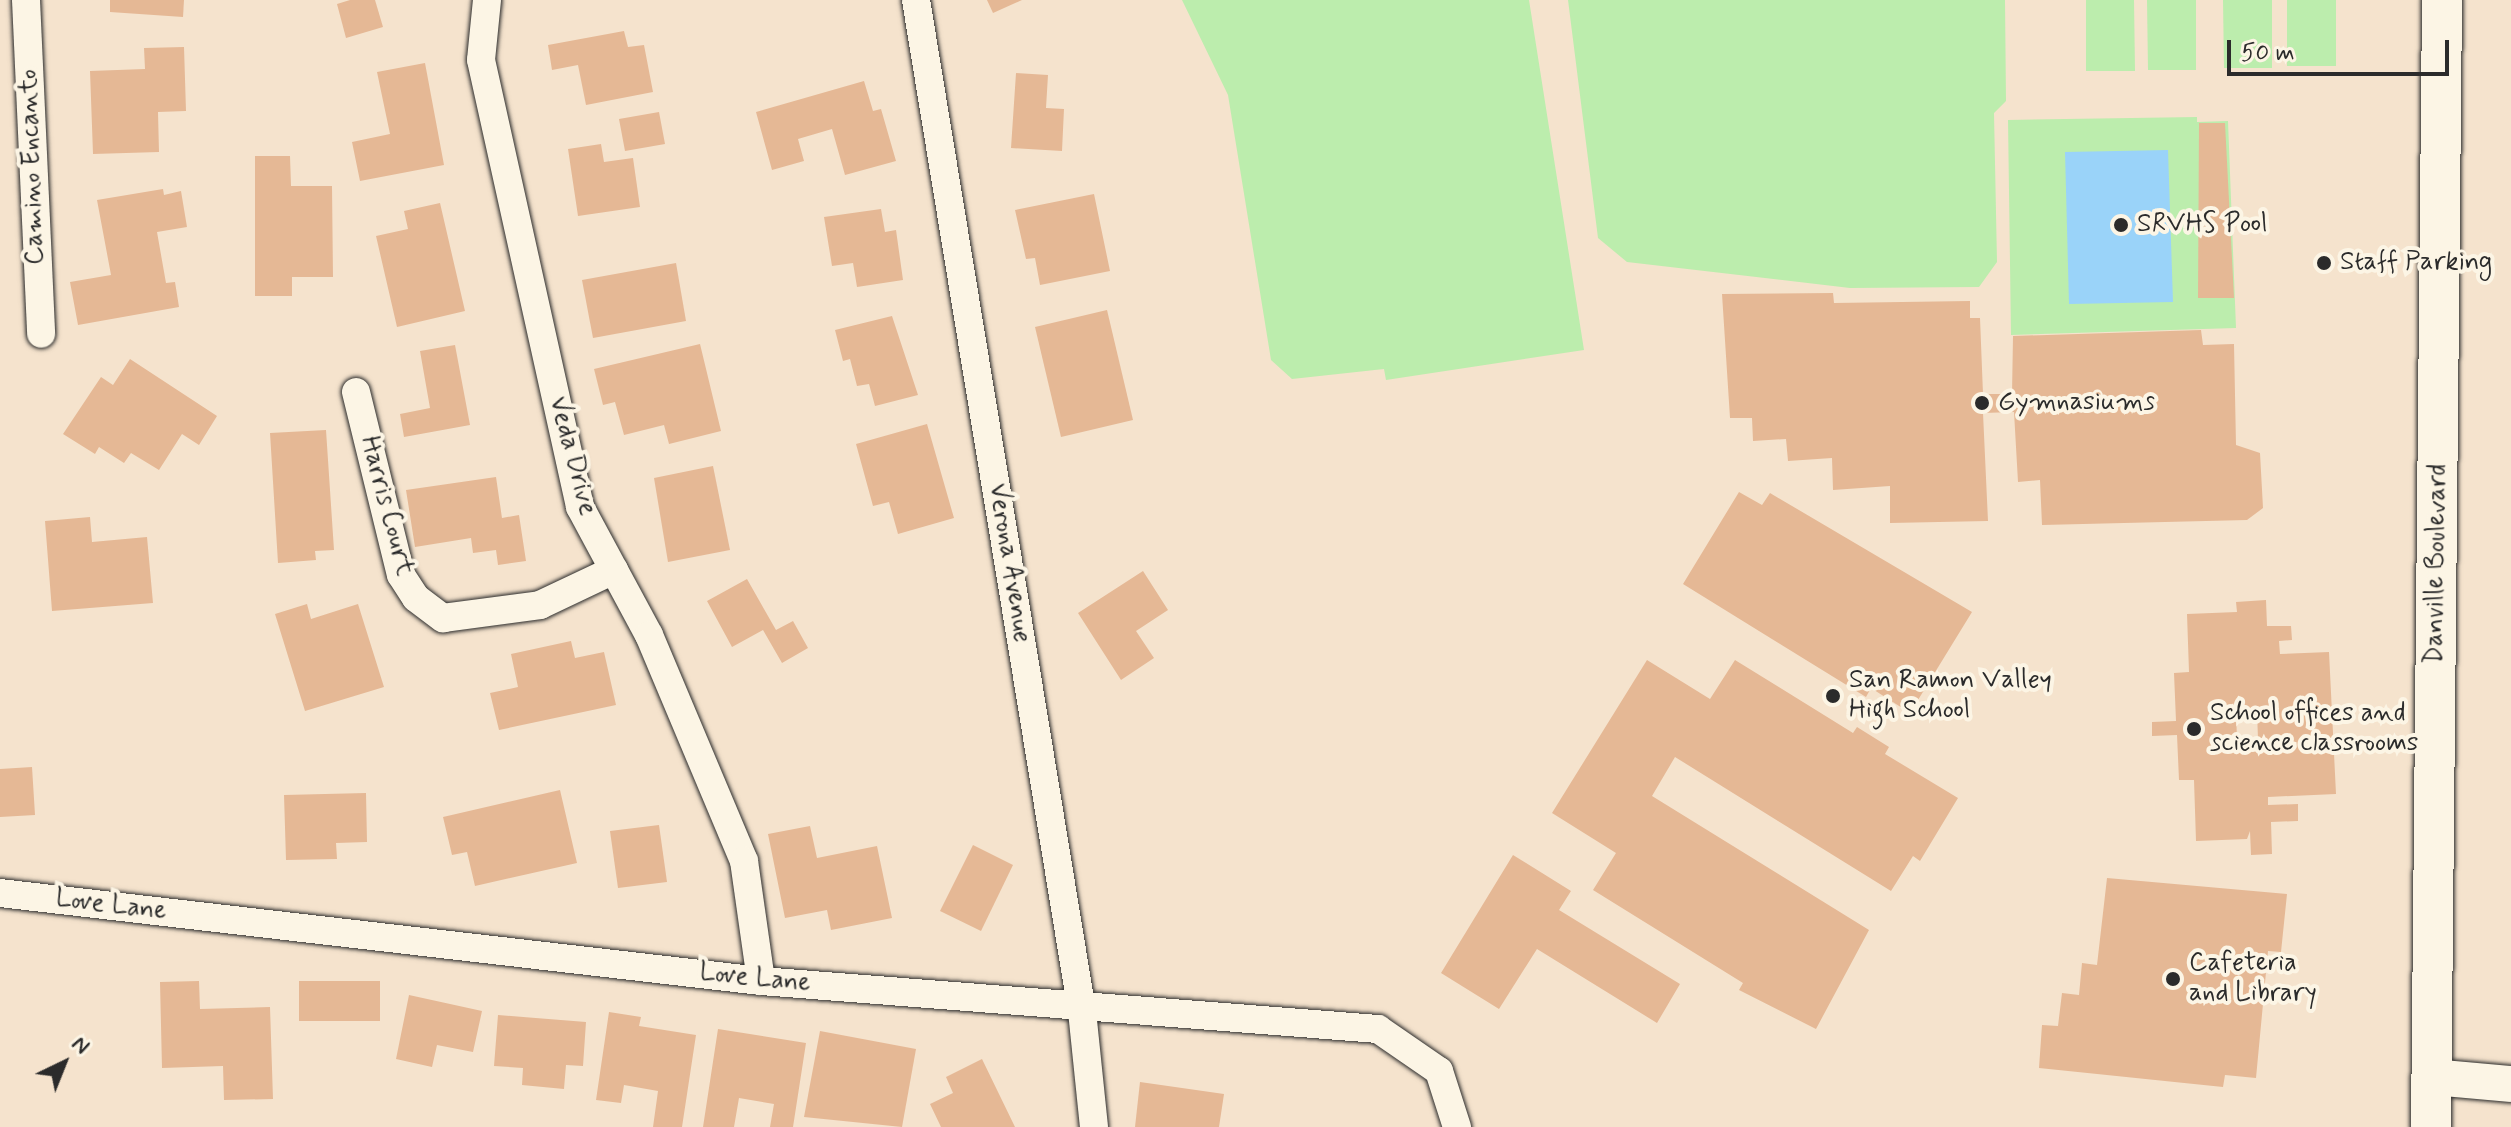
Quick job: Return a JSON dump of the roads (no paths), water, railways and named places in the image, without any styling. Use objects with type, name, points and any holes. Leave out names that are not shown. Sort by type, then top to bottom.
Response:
[{"type":"main road","name":"Danville Boulevard","points":[[2431,1127],[2442,0]]},
{"type":"street","name":"Camino Encanto","points":[[26,0],[41,334]]},
{"type":"street","name":"Veda Drive","points":[[487,0],[481,60],[580,507],[649,635],[744,861],[761,981]]},
{"type":"street","name":"Verona Avenue","points":[[916,0],[1082,1011],[1094,1127]]},
{"type":"street","name":"Harris Court","points":[[356,392],[401,575],[416,598],[443,618],[540,605],[614,570]]},
{"type":"street","name":"Love Lane","points":[[0,893],[761,981],[1082,1011],[1378,1029],[1439,1071],[1457,1127]]},
{"type":"street","points":[[2432,1077],[2511,1084]]},
{"type":"water","points":[[2168,150],[2173,302],[2069,304],[2065,152]]},
{"type":"place","name":"SRVHS Pool","points":[[2121,225]]},
{"type":"place","name":"Staff Parking","points":[[2324,263]]},
{"type":"place","name":"Gymnasiums","points":[[1982,403]]},
{"type":"place","name":"San Ramon Valley High School","points":[[1833,696]]},
{"type":"place","name":"School offices and science classrooms","points":[[2194,729]]},
{"type":"place","name":"Cafeteria and Library","points":[[2173,979]]}]
